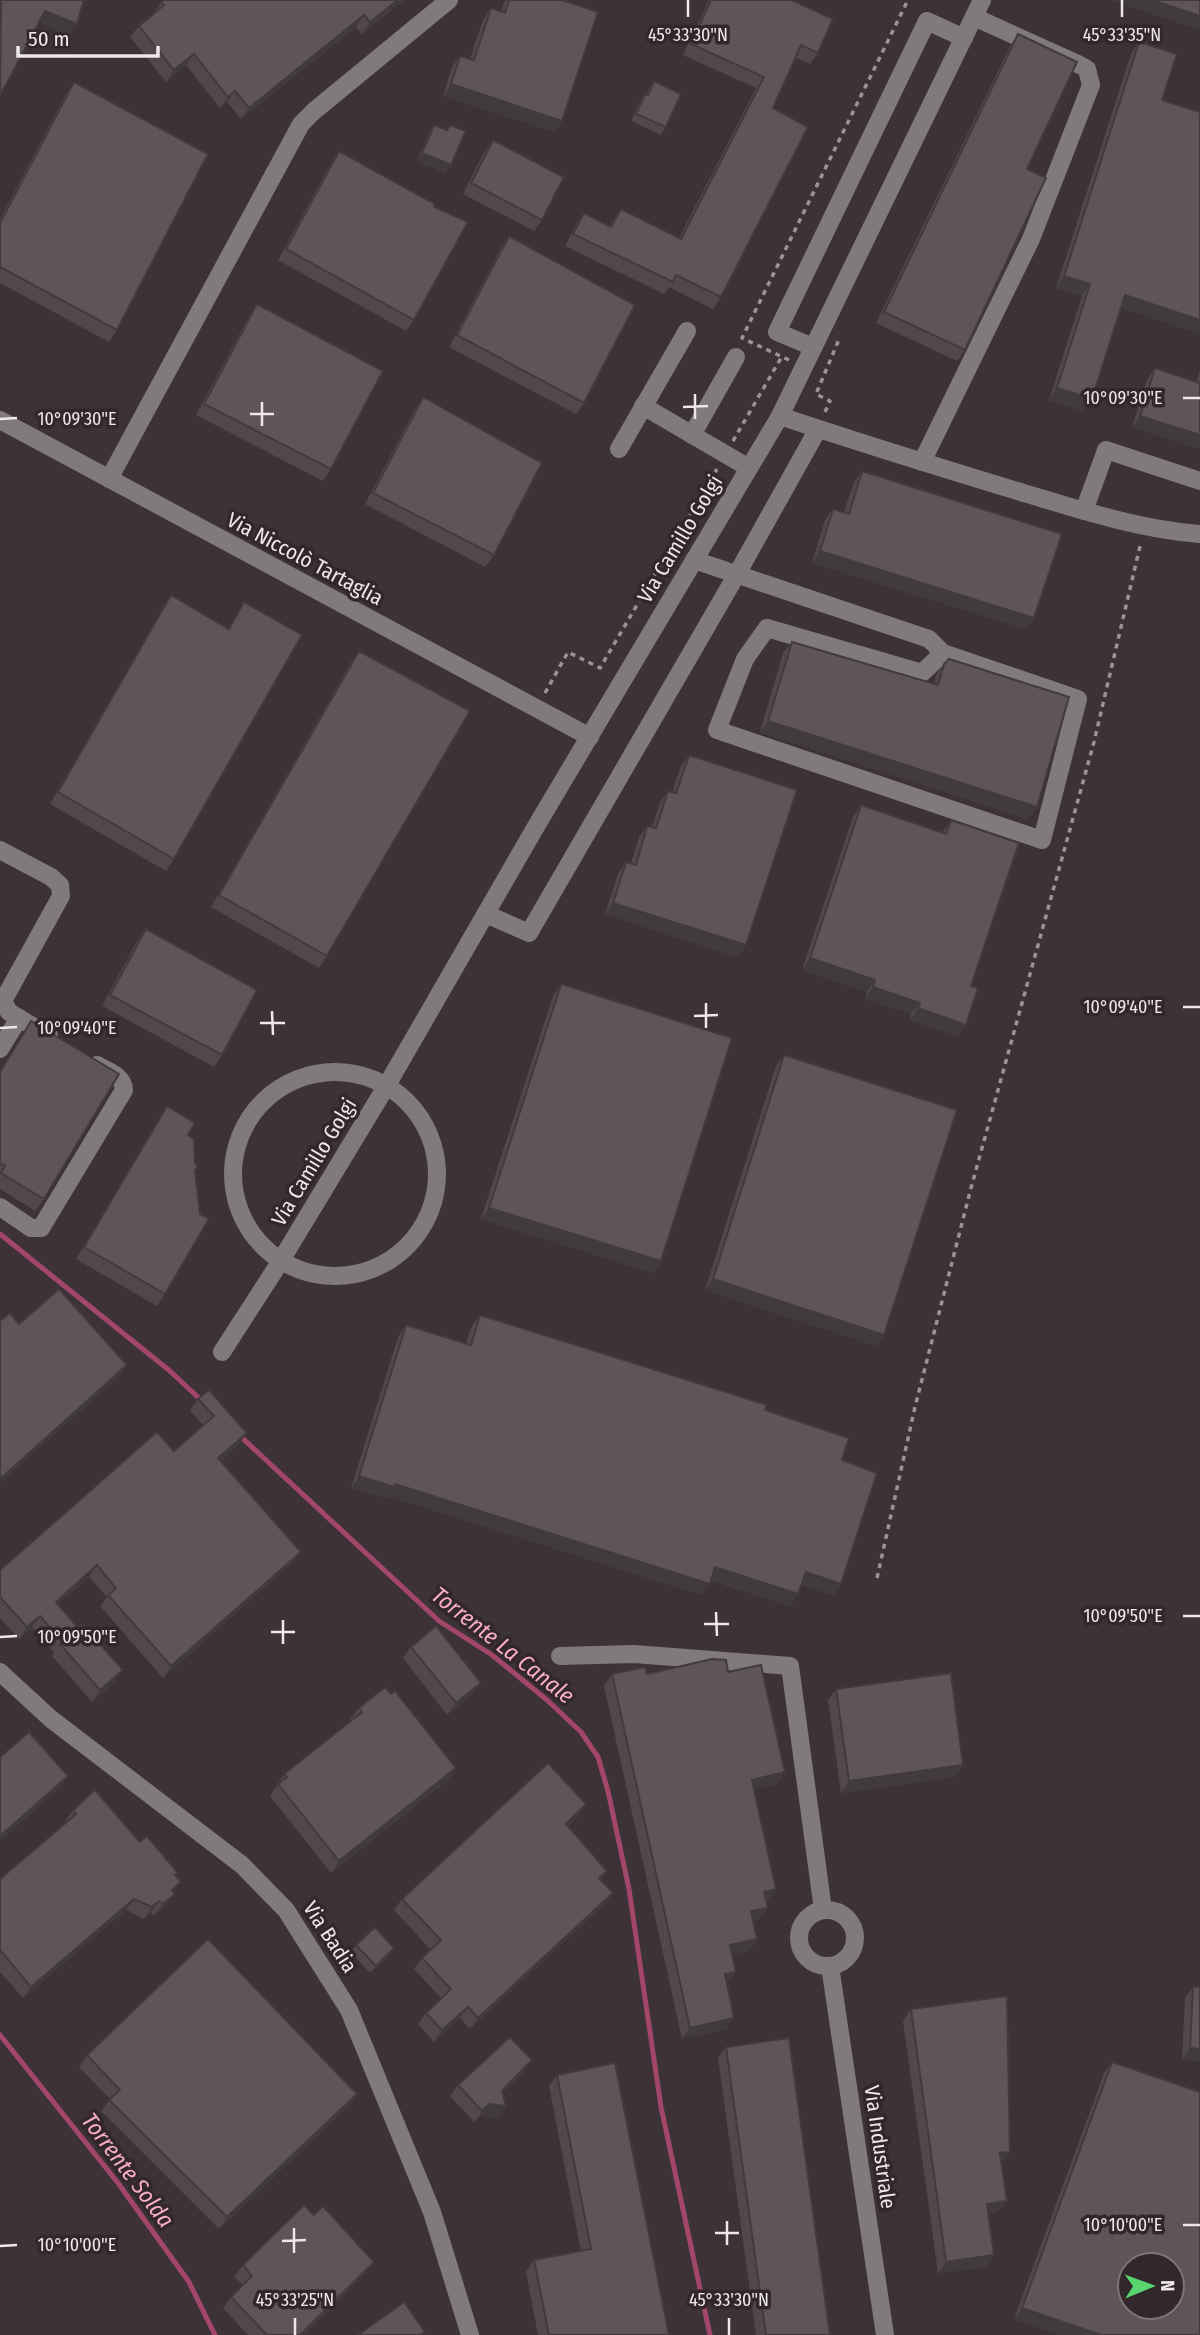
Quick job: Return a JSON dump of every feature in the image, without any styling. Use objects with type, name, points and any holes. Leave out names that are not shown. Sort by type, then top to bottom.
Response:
[{"type":"street","points":[[109,479],[301,124],[449,0]]},
{"type":"street","name":"Via Camillo Golgi","points":[[280,1262],[780,416],[982,0]]},
{"type":"street","points":[[922,462],[1031,239],[1091,85],[1087,69],[974,17]]},
{"type":"street","points":[[813,348],[777,332],[927,22],[964,37]]},
{"type":"street","points":[[618,449],[687,331]]},
{"type":"street","points":[[692,435],[736,356]]},
{"type":"street","points":[[643,406],[749,468]]},
{"type":"street","points":[[780,416],[1084,511],[1145,526],[1200,534]]},
{"type":"street","name":"Via Niccolò Tartaglia","points":[[0,420],[590,737]]},
{"type":"street","points":[[486,914],[529,933],[818,429]]},
{"type":"street","points":[[1084,511],[1106,450],[1200,481]]},
{"type":"street","points":[[694,560],[929,639],[943,653],[1077,699],[1042,840],[717,730],[745,659],[767,628],[922,673],[943,653]]},
{"type":"street","points":[[0,850],[51,877],[60,885],[61,896],[5,997],[6,1009],[64,1045]]},
{"type":"street","points":[[0,1049],[19,1018]]},
{"type":"street","points":[[0,1207],[31,1228],[41,1228],[124,1090],[124,1083],[120,1078],[86,1058]]},
{"type":"street","name":"Via Camillo Golgi","points":[[318,1072],[354,1073],[387,1085],[412,1106],[429,1133],[432,1144],[437,1165],[435,1198],[423,1228],[402,1253],[374,1270],[353,1275],[310,1275],[280,1262],[254,1238],[237,1207],[232,1172],[239,1137],[257,1107],[285,1084],[318,1072]]},
{"type":"street","points":[[222,1352],[280,1262]]},
{"type":"street","points":[[560,1656],[634,1654],[790,1666],[823,1910]]},
{"type":"street","name":"Via Badia","points":[[0,1672],[51,1719],[242,1865],[286,1910],[349,2010],[432,2212],[470,2335]]},
{"type":"street","points":[[823,1910],[832,1911],[847,1919],[855,1935],[851,1952],[846,1959],[830,1966],[811,1962],[799,1946],[801,1927],[814,1913],[823,1910]]},
{"type":"street","name":"Via Industriale","points":[[830,1966],[885,2335]]},
{"type":"path","points":[[805,364],[781,358],[742,338],[908,0]]},
{"type":"path","points":[[877,1578],[918,1395],[971,1188],[1094,742],[1145,526]]},
{"type":"path","points":[[544,695],[568,652],[600,668],[653,578]]},
{"type":"building","points":[[1,0],[84,0],[77,24],[45,11],[0,96]]},
{"type":"building","points":[[398,0],[370,22],[364,15],[249,108],[235,91],[228,97],[194,54],[174,70],[139,26],[164,5],[161,2]]},
{"type":"building","points":[[509,0],[562,0],[598,12],[562,121],[451,84],[460,56],[474,60],[491,8],[505,13]]},
{"type":"building","points":[[711,0],[792,0],[833,19],[818,53],[801,45],[773,108],[808,127],[721,297],[676,275],[673,282],[573,234],[584,213],[611,227],[621,209],[681,239],[764,77],[691,44]]},
{"type":"building","points":[[1152,0],[1200,0],[1200,16]]},
{"type":"building","points":[[1018,34],[1077,62],[1027,169],[1046,178],[965,350],[884,312]]},
{"type":"building","points":[[1139,42],[1177,54],[1162,100],[1200,112],[1200,320],[1125,295],[1092,399],[1057,388],[1090,284],[1064,276]]},
{"type":"building","points":[[654,81],[681,94],[666,127],[636,114]]},
{"type":"building","points":[[74,82],[208,154],[117,330],[0,267],[0,223]]},
{"type":"building","points":[[434,125],[447,130],[450,125],[466,131],[451,165],[422,153]]},
{"type":"building","points":[[493,140],[564,177],[542,220],[471,183]]},
{"type":"building","points":[[339,151],[435,204],[434,207],[468,222],[414,320],[286,249]]},
{"type":"building","points":[[509,236],[635,305],[584,403],[457,335]]},
{"type":"building","points":[[257,304],[383,371],[331,469],[204,404]]},
{"type":"building","points":[[1155,368],[1200,383],[1200,435],[1140,416]]},
{"type":"building","points":[[423,397],[542,463],[494,555],[373,493]]},
{"type":"building","points":[[862,471],[1062,534],[1034,618],[820,551],[833,509],[849,514]]},
{"type":"building","points":[[171,595],[229,629],[244,602],[302,635],[174,859],[58,792]]},
{"type":"building","points":[[792,642],[938,685],[944,664],[949,659],[1069,697],[1037,807],[768,721]]},
{"type":"building","points":[[359,651],[470,711],[327,956],[219,895]]},
{"type":"building","points":[[689,755],[797,790],[746,945],[613,903],[626,862],[636,865],[647,826],[656,828],[668,791],[676,793]]},
{"type":"building","points":[[861,805],[946,834],[951,820],[1019,843],[971,986],[978,988],[966,1025],[918,1008],[920,1003],[873,987],[875,980],[810,958]]},
{"type":"building","points":[[146,929],[257,990],[222,1055],[110,995]]},
{"type":"building","points":[[561,984],[732,1038],[661,1261],[489,1208]]},
{"type":"building","points":[[31,1021],[119,1074],[44,1199],[1,1173],[5,1166],[0,1163],[0,1072]]},
{"type":"building","points":[[784,1055],[957,1110],[884,1335],[713,1279]]},
{"type":"building","points":[[167,1106],[195,1123],[188,1135],[194,1139],[200,1214],[209,1219],[165,1294],[84,1247]]},
{"type":"building","points":[[59,1289],[127,1365],[0,1479],[0,1321],[10,1313],[19,1324]]},
{"type":"building","points":[[480,1315],[767,1405],[765,1410],[849,1438],[842,1460],[877,1473],[841,1584],[806,1572],[798,1594],[715,1567],[710,1584],[395,1484],[394,1487],[359,1476],[406,1325],[471,1345]]},
{"type":"building","points":[[209,1390],[247,1433],[218,1458],[301,1552],[171,1666],[108,1595],[116,1588],[97,1565],[56,1602],[78,1628],[82,1624],[123,1670],[100,1690],[40,1616],[27,1627],[0,1597],[0,1570],[157,1432],[174,1451],[214,1416],[198,1399]]},
{"type":"building","points":[[436,1626],[481,1683],[456,1703],[411,1647]]},
{"type":"building","points":[[712,1659],[726,1660],[728,1672],[761,1665],[785,1772],[752,1780],[776,1889],[764,1892],[768,1908],[751,1911],[757,1939],[730,1945],[736,1972],[725,1974],[734,2018],[690,2028],[612,1674],[645,1667],[647,1674]]},
{"type":"building","points":[[951,1673],[963,1765],[849,1781],[836,1689]]},
{"type":"building","points":[[385,1687],[391,1694],[395,1691],[456,1768],[339,1861],[278,1784],[287,1777],[284,1774],[362,1712],[359,1708]]},
{"type":"building","points":[[29,1732],[68,1776],[0,1836],[0,1757]]},
{"type":"building","points":[[548,1763],[586,1804],[566,1824],[607,1871],[599,1878],[613,1893],[478,2018],[468,2007],[442,2030],[426,2013],[451,1989],[422,1958],[441,1940],[402,1899]]},
{"type":"building","points":[[95,1790],[140,1842],[147,1836],[178,1873],[175,1875],[181,1882],[172,1890],[175,1894],[163,1904],[159,1901],[152,1907],[134,1899],[31,1987],[0,1950],[0,1879],[76,1814],[73,1810]]},
{"type":"building","points":[[375,1927],[394,1948],[376,1966],[356,1945]]},
{"type":"building","points":[[208,1939],[357,2094],[227,2217],[109,2100],[120,2090],[87,2055]]},
{"type":"building","points":[[1193,1987],[1200,1987],[1200,2049],[1190,2048]]},
{"type":"building","points":[[1007,1996],[1010,2152],[1000,2153],[1007,2201],[987,2204],[994,2255],[946,2262],[911,2009]]},
{"type":"building","points":[[510,2037],[532,2060],[502,2091],[506,2106],[489,2104],[482,2111],[458,2085]]},
{"type":"building","points":[[789,2038],[830,2335],[766,2335],[726,2047]]},
{"type":"building","points":[[1112,2062],[1200,2092],[1200,2335],[1101,2335],[1022,2308]]},
{"type":"building","points":[[615,2063],[669,2335],[549,2335],[534,2260],[591,2249],[557,2075]]},
{"type":"building","points":[[304,2205],[314,2215],[323,2206],[374,2262],[300,2335],[267,2335],[231,2297],[252,2276],[243,2265]]},
{"type":"building","points":[[404,2302],[425,2332],[420,2335],[358,2335]]},
{"type":"waterway","name":"Torrente La Canale","points":[[0,1234],[170,1371],[202,1401]]},
{"type":"waterway","name":"Torrente La Canale","points":[[238,1434],[439,1621],[492,1655],[547,1700],[581,1732],[598,1757],[629,1889],[661,2107],[710,2335]]},
{"type":"waterway","name":"Torrente Solda","points":[[0,2035],[118,2183],[189,2282],[215,2335]]}]
